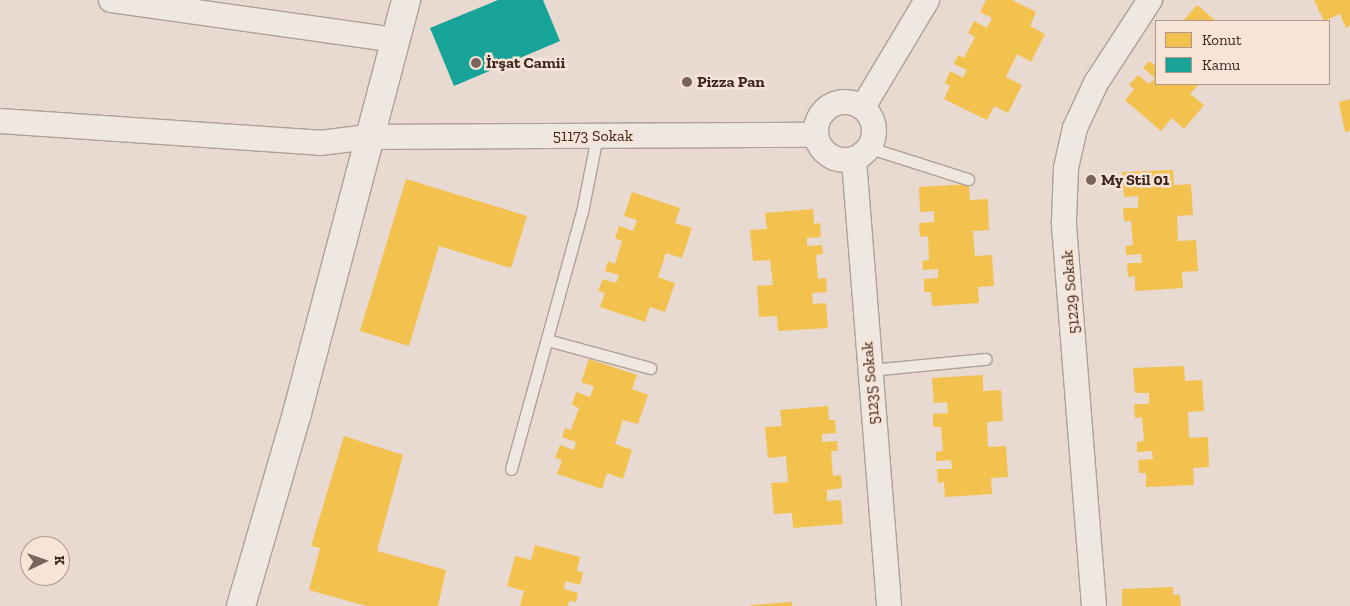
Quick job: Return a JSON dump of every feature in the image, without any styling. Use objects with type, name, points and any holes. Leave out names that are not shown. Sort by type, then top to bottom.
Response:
[{"type":"main road","points":[[241,606],[297,413],[406,0]]},
{"type":"street","points":[[112,0],[394,40]]},
{"type":"street","points":[[863,107],[927,0]]},
{"type":"street","name":"51229 Sokak","points":[[1094,606],[1064,221],[1066,168],[1075,128],[1096,83],[1150,0]]},
{"type":"street","points":[[845,102],[863,107],[873,122],[875,130],[862,154],[844,161],[829,156],[819,145],[816,135],[816,125],[827,108],[845,102]]},
{"type":"street","name":"51173 Sokak","points":[[0,121],[320,143],[370,137],[816,135]]},
{"type":"street","name":"51235 Sokak","points":[[862,154],[870,370],[889,606]]},
{"type":"lane","points":[[511,469],[582,212],[597,136]]},
{"type":"lane","points":[[862,154],[968,179]]},
{"type":"lane","points":[[547,340],[650,368]]},
{"type":"lane","points":[[870,370],[985,359]]},
{"type":"building: Konut","points":[[986,0],[1012,0],[1036,12],[1030,26],[1045,34],[1031,62],[1017,54],[1006,77],[1022,85],[1008,113],[994,106],[987,120],[944,99],[950,86],[945,83],[950,71],[963,78],[967,70],[954,64],[958,55],[964,58],[975,37],[968,33],[974,21],[987,28],[992,18],[980,12]]},
{"type":"building: Konut","points":[[1314,0],[1350,0],[1350,26],[1346,28],[1340,14],[1324,20]]},
{"type":"building: Konut","points":[[1197,5],[1215,20],[1184,20]]},
{"type":"building: Konut","points":[[1149,61],[1155,64],[1155,78],[1143,68]]},
{"type":"building: Konut","points":[[1138,75],[1149,84],[1155,78],[1155,85],[1198,85],[1190,94],[1204,105],[1184,129],[1172,118],[1161,131],[1125,100],[1134,89],[1129,85]]},
{"type":"building: Konut","points":[[1350,99],[1350,131],[1345,132],[1339,102]]},
{"type":"building: Konut","points":[[1173,170],[1174,185],[1191,184],[1193,215],[1177,216],[1178,241],[1196,240],[1198,271],[1182,272],[1183,288],[1135,291],[1135,276],[1128,277],[1127,263],[1142,263],[1141,254],[1126,255],[1126,246],[1133,245],[1131,221],[1124,221],[1123,208],[1138,208],[1138,196],[1124,197],[1122,172]]},
{"type":"building: Konut","points":[[406,179],[527,216],[511,268],[439,246],[409,346],[360,331]]},
{"type":"building: Konut","points":[[969,184],[970,200],[988,199],[989,230],[973,231],[975,256],[992,255],[994,286],[978,287],[979,303],[932,306],[931,292],[924,292],[924,279],[938,278],[938,269],[923,270],[922,261],[929,260],[928,236],[920,237],[919,223],[934,222],[934,211],[920,212],[919,187]]},
{"type":"building: Konut","points":[[632,192],[680,208],[675,223],[692,228],[682,258],[666,253],[658,277],[675,283],[665,312],[650,307],[645,322],[600,307],[605,293],[598,291],[603,279],[616,283],[619,275],[605,271],[608,261],[615,264],[622,241],[615,238],[619,226],[633,231],[637,220],[624,216]]},
{"type":"building: Konut","points":[[813,209],[814,224],[820,223],[821,237],[807,238],[807,246],[822,245],[823,254],[816,255],[818,279],[826,278],[827,292],[812,293],[813,304],[826,303],[828,328],[778,331],[777,316],[759,317],[757,286],[773,285],[770,260],[753,261],[750,230],[767,229],[765,213]]},
{"type":"building: Konut","points":[[589,359],[637,375],[632,389],[648,395],[638,424],[623,420],[615,444],[632,450],[623,479],[607,473],[602,489],[557,474],[562,460],[555,458],[560,445],[574,450],[576,442],[562,437],[565,428],[571,430],[579,408],[572,405],[576,392],[590,397],[594,386],[581,382]]},
{"type":"building: Konut","points":[[1184,366],[1185,381],[1202,380],[1204,411],[1188,412],[1189,438],[1208,437],[1209,467],[1193,468],[1194,485],[1146,487],[1146,473],[1139,473],[1138,460],[1153,459],[1152,451],[1137,452],[1137,442],[1144,441],[1142,417],[1135,418],[1134,404],[1149,404],[1149,393],[1135,393],[1133,368]]},
{"type":"building: Konut","points":[[983,375],[983,391],[1001,390],[1003,421],[987,422],[988,447],[1006,446],[1008,477],[991,478],[992,494],[945,497],[944,482],[938,483],[937,469],[952,469],[951,460],[936,461],[936,452],[943,451],[941,427],[933,427],[933,414],[948,413],[947,402],[934,403],[932,378]]},
{"type":"building: Konut","points":[[828,406],[829,420],[835,420],[836,433],[822,434],[822,442],[837,441],[838,451],[831,451],[833,476],[841,475],[842,488],[827,490],[827,501],[841,500],[843,524],[793,528],[792,513],[774,514],[771,483],[788,482],[786,456],[768,458],[765,427],[782,426],[780,410]]},
{"type":"building: Konut","points":[[344,436],[403,455],[377,551],[446,570],[438,606],[366,606],[309,590],[320,548],[311,546]]},
{"type":"building: Konut","points":[[535,545],[580,557],[577,571],[583,572],[580,585],[566,581],[564,589],[578,593],[576,602],[569,601],[568,606],[520,606],[524,591],[507,586],[515,556],[531,560]]},
{"type":"building: Konut","points":[[1173,587],[1173,595],[1180,595],[1181,606],[1122,606],[1122,589]]},
{"type":"building: Konut","points":[[792,602],[792,606],[751,606],[751,605]]},
{"type":"building: Kamu","name":"İrşat Camii","points":[[498,0],[543,0],[560,41],[454,86],[430,28]]},
{"type":"place","name":"İrşat Camii","points":[[476,63]]},
{"type":"place","name":"Pizza Pan","points":[[687,82]]},
{"type":"place","name":"My Stil 01","points":[[1091,180]]}]
